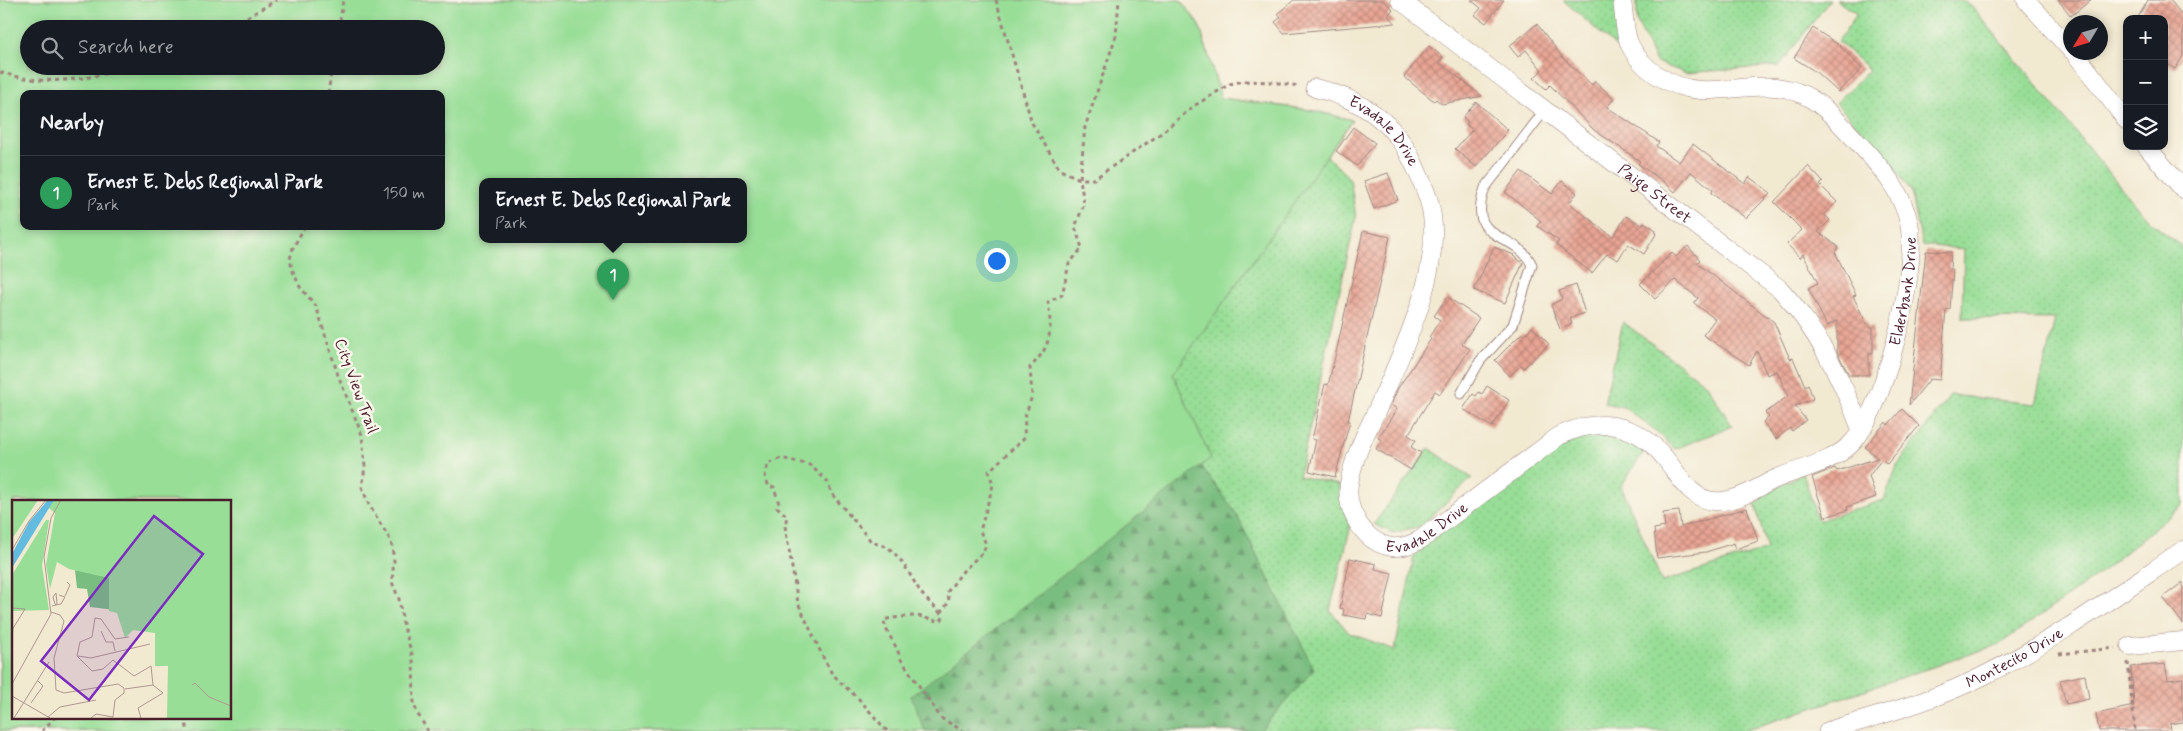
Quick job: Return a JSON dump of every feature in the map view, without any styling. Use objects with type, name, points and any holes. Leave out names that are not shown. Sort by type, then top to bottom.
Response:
[{"type":"street","name":"Paige Street","points":[[1400,0],[1780,289],[1800,310],[1818,338],[1834,367],[1861,429]]},
{"type":"street","name":"Elderbank Drive","points":[[1622,0],[1629,43],[1635,54],[1661,78],[1676,85],[1700,90],[1778,87],[1797,92],[1828,112],[1881,168],[1895,187],[1904,205],[1909,226],[1911,250],[1901,324],[1886,374],[1861,429]]},
{"type":"street","points":[[2026,0],[2063,41]]},
{"type":"street","points":[[2080,60],[2123,116]]},
{"type":"street","name":"Evadale Drive","points":[[1315,88],[1339,94],[1360,104],[1396,134],[1409,154],[1429,202],[1432,254],[1425,290],[1400,356],[1360,446],[1349,483],[1348,500],[1353,514],[1365,531],[1377,542],[1392,547],[1408,545],[1420,540],[1511,470],[1559,436],[1576,428],[1594,424],[1616,425],[1634,431],[1664,455],[1686,487],[1699,497],[1713,501],[1730,500],[1775,479],[1822,463],[1851,444],[1861,429]]},
{"type":"street","points":[[2149,150],[2183,190]]},
{"type":"street","name":"Montecito Drive","points":[[1828,731],[1885,713],[1983,676],[2053,638],[2183,550]]},
{"type":"street","points":[[2130,646],[2183,641]]},
{"type":"lane","points":[[1461,394],[1480,361],[1513,325],[1532,265],[1529,258],[1522,252],[1490,231],[1486,226],[1479,211],[1481,198],[1485,188],[1545,110]]},
{"type":"path","points":[[242,20],[278,0]]},
{"type":"path","points":[[340,20],[343,0]]},
{"type":"path","points":[[996,0],[1032,123],[1060,170],[1080,179],[1094,179],[1160,134],[1214,93],[1230,84],[1242,81],[1272,82],[1315,88]]},
{"type":"path","points":[[940,613],[949,602],[948,592],[963,571],[984,551],[986,544],[980,531],[993,485],[990,471],[1024,438],[1025,417],[1032,396],[1030,367],[1041,357],[1050,336],[1048,302],[1062,295],[1069,264],[1082,248],[1075,227],[1084,204],[1080,179],[1085,127],[1116,36],[1119,0]]},
{"type":"path","points":[[0,72],[56,81],[84,79],[99,75]]},
{"type":"path","points":[[329,90],[331,75]]},
{"type":"path","name":"City View Trail","points":[[303,230],[293,248],[290,259],[292,269],[300,287],[316,306],[338,375],[362,436],[365,467],[362,487],[369,504],[391,541],[394,560],[392,582],[399,599],[403,624],[413,658],[414,704],[428,731]]},
{"type":"path","points":[[887,731],[831,672],[798,603],[792,579],[785,526],[787,516],[777,507],[779,504],[774,487],[769,487],[765,476],[768,464],[781,458],[810,465],[826,481],[832,494],[870,540],[875,544],[889,548],[904,562],[921,593],[943,617],[941,621],[927,620],[917,616],[898,619],[887,618],[884,620],[885,626],[898,647],[900,658],[941,718],[963,731]]},
{"type":"path","points":[[2054,654],[2130,646],[2127,666],[2135,731]]},
{"type":"path","points":[[42,731],[54,718]]},
{"type":"path","points":[[184,718],[188,731]]},
{"type":"green space","points":[[0,0],[1180,0],[1199,24],[1221,98],[1310,110],[1352,120],[1327,156],[1350,179],[1356,217],[1299,476],[1339,485],[1350,529],[1330,610],[1349,633],[1395,650],[1414,556],[1448,526],[1539,458],[1586,430],[1614,430],[1645,450],[1621,486],[1662,582],[1767,549],[1754,500],[1803,473],[1818,521],[1884,500],[1897,466],[1950,395],[2035,404],[2055,319],[1962,318],[1964,249],[1922,245],[1911,191],[1889,160],[1836,103],[1869,70],[1838,41],[1857,14],[1836,0],[1963,0],[1974,9],[2149,221],[2183,247],[2183,505],[2091,580],[2000,644],[1744,731],[0,731]]},
{"type":"green space","points":[[0,0],[1180,0],[1199,24],[1221,98],[1310,110],[1352,120],[1173,374],[1211,458],[911,696],[925,731],[0,731]]},
{"type":"green space","points":[[1563,0],[1616,0],[1625,55]]},
{"type":"green space","points":[[1637,0],[1830,0],[1779,66],[1685,73],[1656,62],[1637,22]]},
{"type":"green space","points":[[678,86],[1163,414],[1235,512],[1314,669],[1260,731],[864,731],[744,243],[747,243],[747,178],[741,178]]},
{"type":"green space","points":[[1623,322],[1707,385],[1732,426],[1675,449],[1655,430],[1623,407],[1604,403]]},
{"type":"green space","points":[[1429,448],[1472,478],[1421,526],[1393,533],[1374,524]]},
{"type":"building","points":[[1294,0],[1382,0],[1393,9],[1388,16],[1396,23],[1284,33],[1275,22],[1281,17],[1278,13]]},
{"type":"building","points":[[1471,0],[1504,0],[1486,23],[1475,15],[1481,8]]},
{"type":"building","points":[[2058,0],[2091,0],[2072,15]]},
{"type":"building","points":[[2148,0],[2170,0],[2183,16],[2183,56],[2175,69],[2168,65],[2168,15],[2139,15]]},
{"type":"building","points":[[1537,24],[1563,58],[1592,85],[1595,81],[1614,99],[1607,107],[1659,142],[1656,146],[1679,162],[1693,144],[1745,184],[1749,177],[1771,193],[1746,218],[1711,193],[1713,190],[1691,172],[1675,192],[1663,181],[1638,164],[1640,161],[1594,130],[1550,85],[1546,89],[1534,78],[1542,70],[1526,50],[1518,57],[1509,46]]},
{"type":"building","points":[[1813,28],[1839,45],[1862,69],[1838,92],[1816,72],[1794,58]]},
{"type":"building","points":[[1429,46],[1443,57],[1439,62],[1482,96],[1442,104],[1436,99],[1434,101],[1404,77]]},
{"type":"building","points":[[1476,102],[1508,130],[1476,167],[1455,149],[1472,130],[1466,124],[1468,122],[1463,117]]},
{"type":"building","points":[[1353,127],[1375,143],[1357,166],[1336,151]]},
{"type":"building","points":[[1808,166],[1823,182],[1820,185],[1837,202],[1824,214],[1830,220],[1818,232],[1839,247],[1835,252],[1856,295],[1853,296],[1868,327],[1873,327],[1873,353],[1869,353],[1869,375],[1849,375],[1837,352],[1837,321],[1827,326],[1808,288],[1818,283],[1803,254],[1800,258],[1787,244],[1802,230],[1774,202]]},
{"type":"building","points":[[1521,171],[1552,194],[1562,181],[1577,193],[1569,203],[1613,237],[1626,216],[1642,225],[1644,222],[1656,230],[1656,234],[1644,254],[1628,244],[1618,260],[1607,254],[1592,273],[1556,245],[1559,241],[1537,226],[1541,221],[1505,192]]},
{"type":"building","points":[[1388,173],[1398,200],[1374,209],[1364,181]]},
{"type":"building","points":[[1363,231],[1390,237],[1348,421],[1350,421],[1335,477],[1309,471],[1316,440],[1312,439],[1325,384],[1328,385],[1336,353]]},
{"type":"building","points":[[1688,246],[1700,260],[1697,263],[1774,322],[1790,359],[1793,358],[1805,386],[1808,384],[1813,399],[1795,406],[1806,420],[1792,431],[1790,428],[1776,439],[1763,422],[1769,417],[1765,413],[1788,396],[1777,371],[1767,375],[1757,351],[1749,365],[1703,335],[1715,319],[1694,303],[1698,298],[1675,280],[1655,299],[1640,284],[1672,253],[1676,257]]},
{"type":"building","points":[[1494,247],[1514,255],[1523,263],[1505,303],[1474,290]]},
{"type":"building","points":[[1926,251],[1951,252],[1950,269],[1953,269],[1950,309],[1946,310],[1940,380],[1930,379],[1909,405]]},
{"type":"building","points":[[1576,285],[1585,313],[1570,318],[1572,324],[1560,329],[1551,305],[1562,299],[1559,291]]},
{"type":"building","points":[[1447,297],[1479,318],[1462,344],[1470,349],[1440,394],[1435,391],[1408,435],[1416,440],[1411,447],[1421,453],[1411,470],[1376,449],[1382,440],[1378,438],[1397,409],[1391,405],[1398,388],[1431,339],[1429,337],[1440,320],[1434,316]]},
{"type":"building","points":[[1532,327],[1549,344],[1524,368],[1521,365],[1510,376],[1495,360],[1522,333],[1524,335]]},
{"type":"building","points":[[1487,386],[1509,400],[1492,427],[1463,409],[1473,394],[1476,396],[1479,392],[1482,394]]},
{"type":"building","points":[[1902,409],[1919,426],[1887,464],[1882,459],[1869,476],[1876,497],[1847,507],[1848,510],[1825,517],[1812,477],[1835,468],[1837,471],[1878,458],[1865,447],[1886,422],[1888,425]]},
{"type":"building","points":[[1747,508],[1758,541],[1736,549],[1734,543],[1706,552],[1657,558],[1654,529],[1665,527],[1663,513],[1679,511],[1681,527]]},
{"type":"building","points":[[1350,558],[1376,564],[1375,569],[1392,573],[1382,618],[1367,614],[1366,619],[1343,615],[1344,609],[1340,608]]},
{"type":"building","points":[[2183,582],[2183,624],[2163,597]]},
{"type":"building","points":[[2165,664],[2168,680],[2183,678],[2183,722],[2170,724],[2171,731],[2099,731],[2096,714],[2134,706],[2131,667]]},
{"type":"building","points":[[2085,675],[2089,699],[2066,704],[2060,680]]},
{"type":"place","name":"Ernest E. Debs Regional Park","points":[[613,300]]}]
